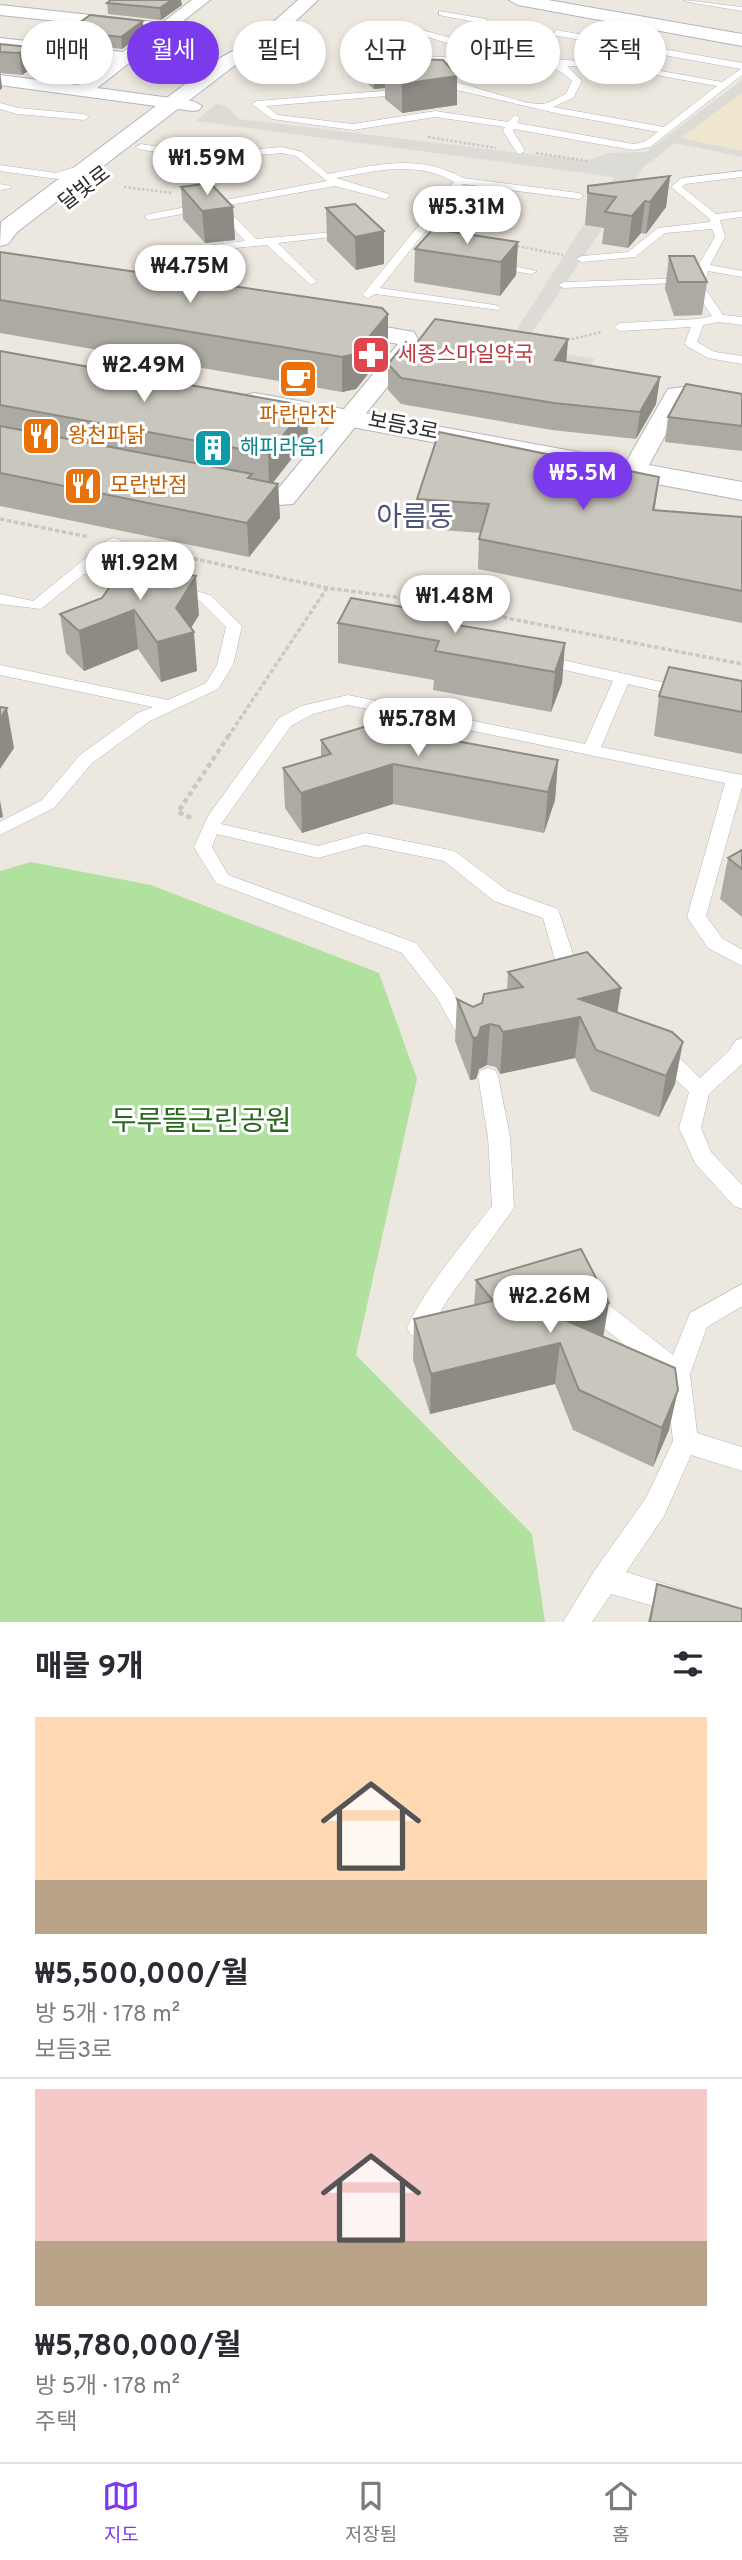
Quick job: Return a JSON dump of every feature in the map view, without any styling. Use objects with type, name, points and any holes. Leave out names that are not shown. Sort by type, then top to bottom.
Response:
[{"type":"street","points":[[175,21],[202,0]]},
{"type":"street","name":"달빛로","points":[[0,241],[9,227],[97,162],[247,65],[258,46],[309,0]]},
{"type":"street","points":[[518,0],[742,40]]},
{"type":"street","points":[[568,0],[742,31]]},
{"type":"street","points":[[0,10],[127,24]]},
{"type":"street","points":[[0,43],[127,57]]},
{"type":"street","points":[[82,91],[127,57]]},
{"type":"street","points":[[0,80],[183,105]]},
{"type":"street","name":"달빛로","points":[[0,241],[30,230],[141,147],[183,105]]},
{"type":"street","points":[[327,324],[406,337],[410,345],[352,418]]},
{"type":"street","points":[[634,471],[676,394],[691,393],[742,401]]},
{"type":"street","name":"보듬3로","points":[[230,397],[742,491]]},
{"type":"street","name":"보듬3로","points":[[211,488],[263,498],[284,498],[352,418]]},
{"type":"lane","points":[[688,0],[739,6]]},
{"type":"lane","points":[[442,13],[483,21]]},
{"type":"lane","points":[[666,54],[742,69]]},
{"type":"lane","points":[[565,63],[574,57]]},
{"type":"lane","points":[[560,63],[608,64],[724,85]]},
{"type":"lane","points":[[520,151],[508,131],[514,119],[526,111],[546,107],[570,96],[577,81],[560,66]]},
{"type":"lane","points":[[407,92],[257,104],[275,117],[353,127],[435,114],[633,147],[647,145],[742,69]]},
{"type":"lane","points":[[432,82],[453,83],[494,96],[611,122],[666,130]]},
{"type":"lane","points":[[0,106],[17,111],[85,117]]},
{"type":"lane","points":[[141,147],[205,157],[282,150],[299,154],[331,180],[385,197]]},
{"type":"lane","points":[[0,168],[35,174],[68,174],[97,162]]},
{"type":"lane","points":[[149,217],[216,205],[403,163],[442,171],[460,181],[579,196]]},
{"type":"lane","points":[[35,174],[51,180],[53,185],[46,200]]},
{"type":"lane","points":[[719,318],[698,287],[704,267],[720,237],[715,221],[676,187],[682,181],[742,174]]},
{"type":"lane","points":[[460,181],[370,292],[495,308]]},
{"type":"lane","points":[[216,205],[253,243]]},
{"type":"lane","points":[[582,259],[631,254],[662,230],[742,214]]},
{"type":"lane","points":[[197,250],[330,233]]},
{"type":"lane","points":[[270,241],[312,282]]},
{"type":"lane","points":[[404,251],[416,253]]},
{"type":"lane","points":[[480,263],[531,271]]},
{"type":"lane","points":[[704,267],[742,274]]},
{"type":"lane","points":[[564,285],[700,280]]},
{"type":"lane","points":[[620,327],[698,323],[719,318],[742,321]]},
{"type":"lane","points":[[698,323],[691,344],[712,355],[742,360]]},
{"type":"lane","points":[[4,604],[36,606],[114,542]]},
{"type":"lane","points":[[0,828],[48,804],[86,759],[144,717],[212,686],[225,665],[234,626],[205,598],[136,578],[80,569]]},
{"type":"lane","points":[[527,657],[702,696]]},
{"type":"lane","points":[[0,670],[170,705]]},
{"type":"lane","points":[[592,750],[622,678]]},
{"type":"lane","points":[[470,1038],[444,993],[409,948],[222,879],[203,847],[211,827],[285,722],[307,710],[348,700],[739,780],[696,917],[715,943],[742,959]]},
{"type":"lane","points":[[211,827],[318,852],[365,839],[450,856],[500,896],[551,914],[565,960],[591,987]]},
{"type":"lane","points":[[643,1040],[700,1090]]},
{"type":"lane","points":[[742,1046],[737,1056],[700,1090],[691,1128],[703,1157],[742,1200]]},
{"type":"lane","points":[[419,1328],[440,1292],[503,1208],[499,1137],[488,1076]]},
{"type":"lane","points":[[576,1622],[656,1507],[685,1441],[678,1374],[698,1320],[742,1294]]},
{"type":"lane","points":[[600,1311],[678,1374]]},
{"type":"lane","points":[[685,1441],[742,1459]]},
{"type":"lane","points":[[604,1579],[704,1607]]},
{"type":"path","points":[[500,243],[564,256]]},
{"type":"path","points":[[552,342],[620,327]]},
{"type":"path","points":[[0,519],[235,566],[327,589],[404,598],[742,664]]},
{"type":"path","points":[[178,812],[327,589]]},
{"type":"shaded area","points":[[742,80],[742,93],[680,138],[742,151],[742,157],[675,143],[644,167],[527,340],[535,349],[595,359],[590,368],[443,344],[512,337],[614,177],[196,121],[216,104],[226,106],[239,119],[587,161],[607,153],[646,152]]},
{"type":"shaded area","points":[[742,93],[742,151],[680,138]]},
{"type":"green space","name":"두루뜰근린공원","points":[[31,862],[151,885],[379,973],[417,1079],[356,1355],[532,1534],[545,1622],[0,1622],[0,871]]},
{"type":"building","points":[[111,0],[172,0],[160,8],[107,3]]},
{"type":"building","points":[[90,15],[143,21],[127,21],[127,33],[121,37],[113,36],[113,21],[82,21]]},
{"type":"building","points":[[0,44],[21,46],[19,53],[0,52]]},
{"type":"building","points":[[432,60],[443,60],[446,63],[446,78],[432,80]]},
{"type":"building","points":[[670,176],[650,202],[645,201],[632,216],[605,212],[616,197],[588,193],[588,186]]},
{"type":"building","points":[[210,183],[233,207],[202,211],[181,187]]},
{"type":"building","points":[[355,204],[384,231],[355,237],[326,208]]},
{"type":"building","points":[[433,229],[518,242],[501,262],[415,249]]},
{"type":"building","points":[[0,252],[382,308],[388,314],[355,354],[342,357],[0,300]]},
{"type":"building","points":[[669,256],[694,256],[707,282],[678,282]]},
{"type":"building","points":[[435,319],[568,339],[555,360],[660,377],[640,412],[554,403],[401,378],[388,364],[406,342],[413,348]]},
{"type":"building","points":[[0,351],[307,406],[268,454],[0,405]]},
{"type":"building","points":[[686,384],[742,394],[742,426],[668,417]]},
{"type":"building","points":[[0,426],[252,474],[248,478],[278,484],[247,523],[0,473]]},
{"type":"building","points":[[439,432],[659,477],[653,510],[742,517],[742,591],[479,539],[489,504],[417,499]]},
{"type":"building","points":[[125,565],[196,576],[176,608],[194,632],[157,642],[134,610],[79,631],[60,614],[102,598]]},
{"type":"building","points":[[351,598],[455,616],[451,624],[565,643],[555,672],[435,651],[439,641],[338,623]]},
{"type":"building","points":[[669,667],[742,681],[742,712],[659,696]]},
{"type":"building","points":[[0,707],[7,708],[0,718]]},
{"type":"building","points":[[410,713],[429,736],[558,760],[548,792],[393,764],[301,793],[283,768],[331,754],[321,740]]},
{"type":"building","points":[[742,850],[742,869],[728,858]]},
{"type":"building","points":[[587,952],[621,988],[579,999],[672,1032],[683,1042],[666,1076],[596,1050],[580,1017],[503,1032],[499,1026],[490,1024],[481,1027],[478,1037],[473,1038],[457,999],[473,1007],[482,1003],[484,994],[523,987],[508,972]]},
{"type":"building","points":[[581,1249],[609,1303],[560,1318],[675,1368],[678,1390],[662,1428],[579,1390],[560,1343],[431,1374],[414,1319],[493,1301],[476,1280]]},
{"type":"building","points":[[657,1584],[742,1609],[742,1622],[650,1622]]},
{"type":"place","name":"세종스마일약국","points":[[371,355]]},
{"type":"place","name":"파란만잔","points":[[298,379]]},
{"type":"place","name":"왕천파닭","points":[[41,436]]},
{"type":"place","name":"해피라움1","points":[[213,448]]},
{"type":"place","name":"모란반점","points":[[83,486]]},
{"type":"district","name":"아름동","points":[[415,519]]}]
